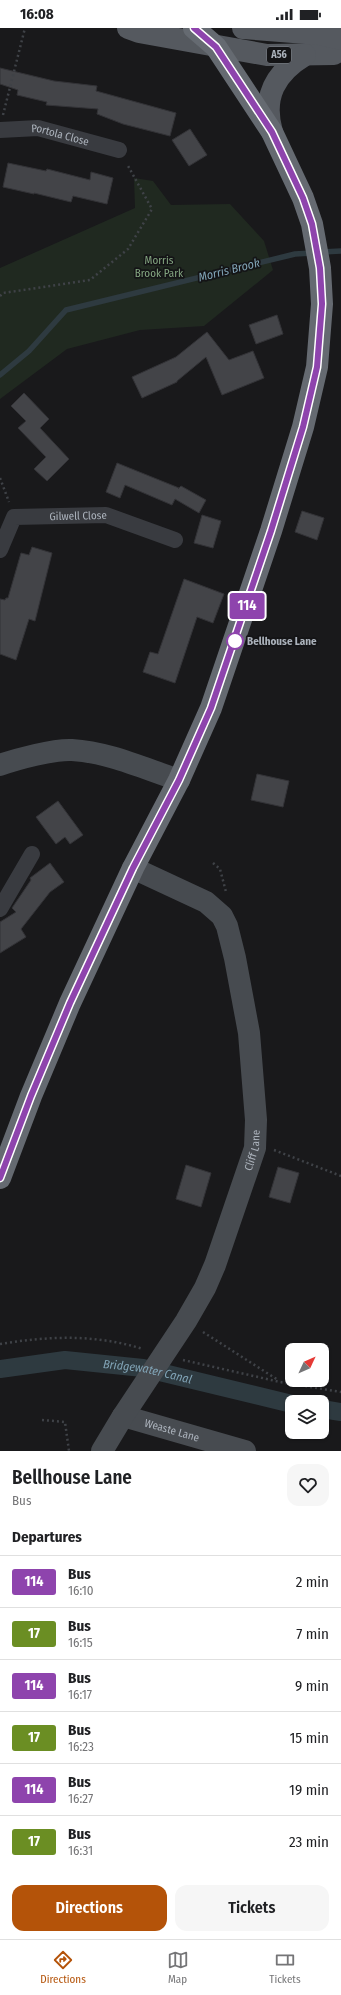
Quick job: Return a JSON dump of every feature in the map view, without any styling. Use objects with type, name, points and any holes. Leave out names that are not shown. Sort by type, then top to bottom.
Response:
[{"type":"highway","points":[[0,1178],[31,1096],[70,1003],[133,868],[179,780],[211,708],[234,643],[303,427],[317,367],[322,304],[320,268],[312,224],[291,170],[272,132],[215,37],[194,28]]},
{"type":"main road","name":"A56","points":[[128,28],[139,32],[215,37],[267,55],[334,54],[341,48]]},
{"type":"main road","name":"A56","points":[[243,28],[319,34],[341,39]]},
{"type":"main road","name":"A56","points":[[272,132],[268,115],[271,92],[281,74],[291,64],[305,55]]},
{"type":"street","name":"Portola Close","points":[[1,124],[38,128],[119,150]]},
{"type":"street","name":"Gilwell Close","points":[[14,516],[106,515],[175,540]]},
{"type":"street","points":[[0,550],[14,516]]},
{"type":"street","points":[[0,765],[20,758],[71,750],[113,758],[179,780]]},
{"type":"street","points":[[0,909],[32,854]]},
{"type":"street","name":"Cliff Lane","points":[[102,1451],[123,1416],[186,1321],[205,1288],[215,1265],[255,1143],[256,1120],[249,1033],[235,958],[227,926],[222,916],[206,902],[133,868]]},
{"type":"street","name":"Weaste Lane","points":[[123,1416],[245,1451]]},
{"type":"path","points":[[1,124],[25,28]]},
{"type":"path","points":[[0,296],[3,293],[90,280],[128,249],[152,209],[119,150]]},
{"type":"path","points":[[0,289],[3,293]]},
{"type":"path","points":[[0,478],[14,516]]},
{"type":"path","points":[[213,863],[220,869],[228,901],[222,916]]},
{"type":"path","points":[[255,1143],[341,1176]]},
{"type":"path","points":[[186,1321],[280,1382]]},
{"type":"path","points":[[0,1344],[50,1338],[74,1337],[100,1339],[147,1350]]},
{"type":"path","points":[[177,1359],[280,1382],[341,1392]]},
{"type":"path","points":[[42,1420],[65,1422],[69,1451]]},
{"type":"green space","name":"Morris Brook Park","points":[[134,178],[153,181],[171,205],[230,204],[264,241],[273,270],[204,326],[140,330],[67,349],[0,399],[0,268],[135,208]]},
{"type":"building","points":[[0,68],[54,81],[97,86],[96,91],[176,113],[170,136],[123,124],[97,114],[98,109],[46,105],[47,102],[17,95],[18,90],[0,84]]},
{"type":"building","points":[[190,129],[207,155],[189,166],[172,140]]},
{"type":"building","points":[[8,163],[46,171],[47,169],[90,180],[91,172],[113,178],[107,204],[73,196],[71,202],[3,187]]},
{"type":"building","points":[[277,315],[283,334],[256,344],[249,325]]},
{"type":"building","points":[[207,332],[229,360],[253,351],[264,378],[222,395],[206,357],[177,382],[142,398],[132,377],[176,357]]},
{"type":"building","points":[[24,393],[49,419],[40,428],[69,459],[47,481],[34,469],[46,457],[18,428],[26,421],[11,406]]},
{"type":"building","points":[[117,463],[179,488],[181,486],[206,500],[199,513],[175,499],[172,505],[125,485],[120,498],[106,492]]},
{"type":"building","points":[[302,511],[324,518],[317,540],[295,532]]},
{"type":"building","points":[[202,515],[221,521],[213,548],[194,543]]},
{"type":"building","points":[[32,547],[52,553],[35,621],[29,619],[16,660],[0,654],[0,599],[5,600],[8,598],[21,553],[29,555]]},
{"type":"building","points":[[184,579],[224,594],[213,623],[197,617],[175,683],[143,672],[150,652],[158,654]]},
{"type":"building","points":[[257,774],[289,781],[283,807],[251,800]]},
{"type":"building","points":[[58,801],[83,835],[70,844],[65,837],[56,844],[36,817]]},
{"type":"building","points":[[50,863],[64,882],[50,892],[21,929],[26,937],[0,953],[0,922],[16,912],[12,908],[31,880],[30,878]]},
{"type":"building","points":[[186,1165],[211,1173],[201,1207],[176,1199]]},
{"type":"building","points":[[278,1167],[299,1173],[290,1203],[269,1197]]},
{"type":"waterway","name":"Morris Brook","points":[[322,252],[341,251]]},
{"type":"waterway","name":"Morris Brook","points":[[0,375],[29,351],[66,310],[295,254],[312,253]]},
{"type":"waterway","name":"Bridgewater Canal","points":[[0,1369],[65,1360],[143,1368],[285,1402]]},
{"type":"waterway","name":"Bridgewater Canal","points":[[329,1410],[341,1412]]},
{"type":"bus line","name":"114","points":[[0,1178],[31,1096],[70,1003],[133,868],[179,780],[211,708],[237,636],[271,531],[303,427],[317,367],[322,304],[320,268],[312,224],[303,198],[272,132],[216,47],[194,28]]},
{"type":"place","name":"Bellhouse Lane","points":[[235,641]]}]
